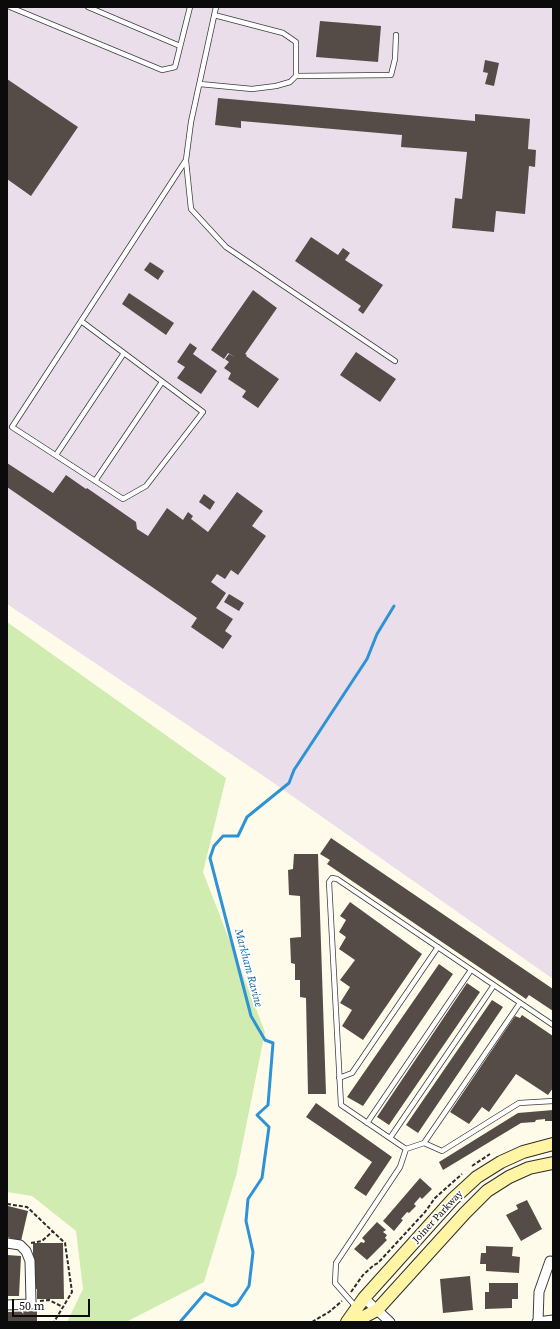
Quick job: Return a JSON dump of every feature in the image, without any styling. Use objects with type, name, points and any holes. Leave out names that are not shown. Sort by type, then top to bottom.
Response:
[{"type":"street","name":"Joiner Parkway","points":[[347,1322],[364,1298],[453,1199],[477,1177],[500,1162],[522,1152],[553,1144]]},
{"type":"street","name":"Joiner Parkway","points":[[354,1322],[377,1310],[465,1212],[488,1192],[509,1177],[529,1168],[553,1162]]},
{"type":"street","points":[[7,1243],[20,1245],[24,1249],[30,1261],[31,1301],[31,1304],[7,1304]]},
{"type":"street","points":[[550,1261],[539,1292],[538,1322],[553,1320]]},
{"type":"street","points":[[364,1298],[390,1322]]},
{"type":"lane","points":[[10,7],[162,70],[175,67],[190,7]]},
{"type":"lane","points":[[88,7],[180,46]]},
{"type":"lane","points":[[216,7],[192,122],[186,160],[191,209],[226,247],[395,361]]},
{"type":"lane","points":[[214,16],[283,33],[296,42],[296,76]]},
{"type":"lane","points":[[200,84],[252,89],[276,86],[290,82],[296,76],[391,75],[395,60],[396,34]]},
{"type":"lane","points":[[82,321],[203,412],[146,486],[123,499],[12,427],[186,160]]},
{"type":"lane","points":[[56,456],[124,353]]},
{"type":"lane","points":[[95,481],[162,382]]},
{"type":"lane","points":[[406,1149],[341,1105],[329,882],[332,878],[337,879],[553,1025]]},
{"type":"lane","points":[[339,1078],[352,1073],[438,947]]},
{"type":"lane","points":[[367,1123],[471,970]]},
{"type":"lane","points":[[390,1138],[494,985]]},
{"type":"lane","points":[[406,1149],[424,1143],[520,1003]]},
{"type":"lane","points":[[424,1143],[442,1151],[519,1103],[553,1101]]},
{"type":"lane","points":[[357,1308],[335,1283],[336,1263],[400,1167],[406,1149]]},
{"type":"path","points":[[7,1204],[27,1207],[65,1243],[72,1289],[71,1295],[54,1322]]},
{"type":"path","points":[[24,1249],[32,1243],[42,1241],[53,1231]]},
{"type":"path","points":[[312,1322],[329,1312],[346,1297],[356,1287],[363,1275],[378,1263]]},
{"type":"path","points":[[31,1301],[49,1300],[63,1307]]},
{"type":"shaded area","points":[[7,7],[553,7],[553,979],[268,779],[7,604]]},
{"type":"green space","points":[[7,622],[226,778],[203,872],[265,1032],[236,1176],[204,1282],[126,1322],[67,1322],[83,1289],[76,1231],[32,1196],[7,1192]]},
{"type":"building","points":[[320,21],[381,26],[378,62],[316,57]]},
{"type":"building","points":[[485,60],[499,63],[494,86],[485,84],[488,73],[483,72]]},
{"type":"building","points":[[7,79],[78,127],[31,196],[7,179]]},
{"type":"building","points":[[218,98],[475,121],[475,114],[530,119],[528,149],[536,150],[535,167],[529,166],[525,214],[496,211],[494,232],[452,228],[455,198],[462,199],[467,152],[401,147],[402,135],[241,121],[241,128],[215,125]]},
{"type":"building","points":[[311,237],[338,255],[343,248],[350,253],[345,260],[383,285],[363,314],[358,310],[361,306],[295,261]]},
{"type":"building","points":[[150,262],[164,271],[158,280],[144,270]]},
{"type":"building","points":[[253,290],[277,308],[245,354],[279,379],[258,408],[242,397],[246,391],[228,379],[231,373],[224,368],[229,362],[225,359],[229,354],[235,357],[228,353],[224,359],[211,350]]},
{"type":"building","points":[[129,293],[174,323],[166,335],[122,304]]},
{"type":"building","points":[[190,343],[197,348],[193,354],[217,371],[201,394],[177,378],[185,367],[177,362]]},
{"type":"building","points":[[356,352],[396,379],[380,402],[340,375]]},
{"type":"building","points":[[7,463],[53,493],[66,475],[136,522],[137,529],[148,536],[167,508],[183,520],[188,512],[193,516],[191,519],[208,532],[237,492],[263,511],[252,526],[266,536],[238,575],[231,570],[225,579],[217,574],[211,582],[226,593],[216,608],[233,619],[225,631],[232,636],[223,649],[191,627],[197,618],[7,487]]},
{"type":"building","points":[[204,494],[215,502],[210,510],[199,502]]},
{"type":"building","points":[[229,594],[244,603],[239,611],[224,602]]},
{"type":"building","points":[[331,838],[553,989],[553,1011],[529,995],[526,999],[327,864],[330,860],[320,854]]},
{"type":"building","points":[[294,854],[318,854],[326,1094],[308,1094],[306,998],[300,997],[300,980],[295,980],[295,964],[291,963],[290,938],[301,937],[300,896],[289,895],[288,870],[293,869]]},
{"type":"building","points":[[350,902],[422,954],[363,1040],[342,1026],[352,1010],[340,1003],[350,987],[340,980],[355,960],[339,949],[346,937],[339,932],[346,920],[340,916]]},
{"type":"building","points":[[439,964],[453,974],[363,1106],[347,1097]]},
{"type":"building","points":[[467,983],[480,992],[389,1125],[377,1117]]},
{"type":"building","points":[[492,1000],[503,1007],[418,1133],[406,1125]]},
{"type":"building","points":[[522,1015],[553,1036],[553,1088],[548,1095],[516,1074],[489,1112],[482,1107],[469,1124],[450,1112],[515,1016],[520,1018]]},
{"type":"building","points":[[316,1103],[392,1157],[366,1196],[354,1188],[372,1162],[306,1117]]},
{"type":"building","points":[[553,1110],[553,1121],[545,1121],[545,1119],[536,1120],[535,1122],[521,1123],[443,1170],[439,1162],[518,1113]]},
{"type":"building","points":[[420,1178],[432,1189],[422,1199],[420,1197],[414,1204],[416,1206],[409,1213],[407,1212],[401,1219],[403,1220],[394,1231],[383,1221]]},
{"type":"building","points":[[527,1200],[542,1229],[521,1241],[506,1215],[518,1209],[516,1205]]},
{"type":"building","points":[[8,1206],[28,1211],[21,1241],[7,1237]]},
{"type":"building","points":[[377,1222],[386,1230],[383,1232],[387,1235],[385,1238],[387,1240],[367,1260],[354,1249],[361,1242],[364,1243],[365,1241],[362,1238]]},
{"type":"building","points":[[33,1243],[63,1243],[64,1299],[37,1299],[37,1289],[33,1289]]},
{"type":"building","points":[[486,1246],[513,1247],[512,1256],[520,1257],[519,1273],[486,1271],[486,1264],[480,1264],[481,1253],[486,1253]]},
{"type":"building","points":[[7,1255],[21,1256],[19,1296],[7,1296]]},
{"type":"building","points":[[470,1276],[473,1310],[443,1313],[440,1279]]},
{"type":"building","points":[[489,1283],[518,1283],[518,1299],[512,1299],[512,1308],[485,1309],[485,1292],[489,1292]]},
{"type":"building","points":[[37,1311],[37,1322],[7,1322],[7,1312]]},
{"type":"waterway","name":"Markham Ravine","points":[[180,1322],[205,1293],[232,1306],[237,1304],[249,1286],[253,1252],[246,1221],[248,1199],[262,1178],[269,1127],[257,1115],[268,1105],[273,1043],[265,1040],[251,1016],[210,858],[214,846],[223,836],[238,836],[247,817],[289,783],[294,770],[367,659],[377,634],[394,606]]}]
